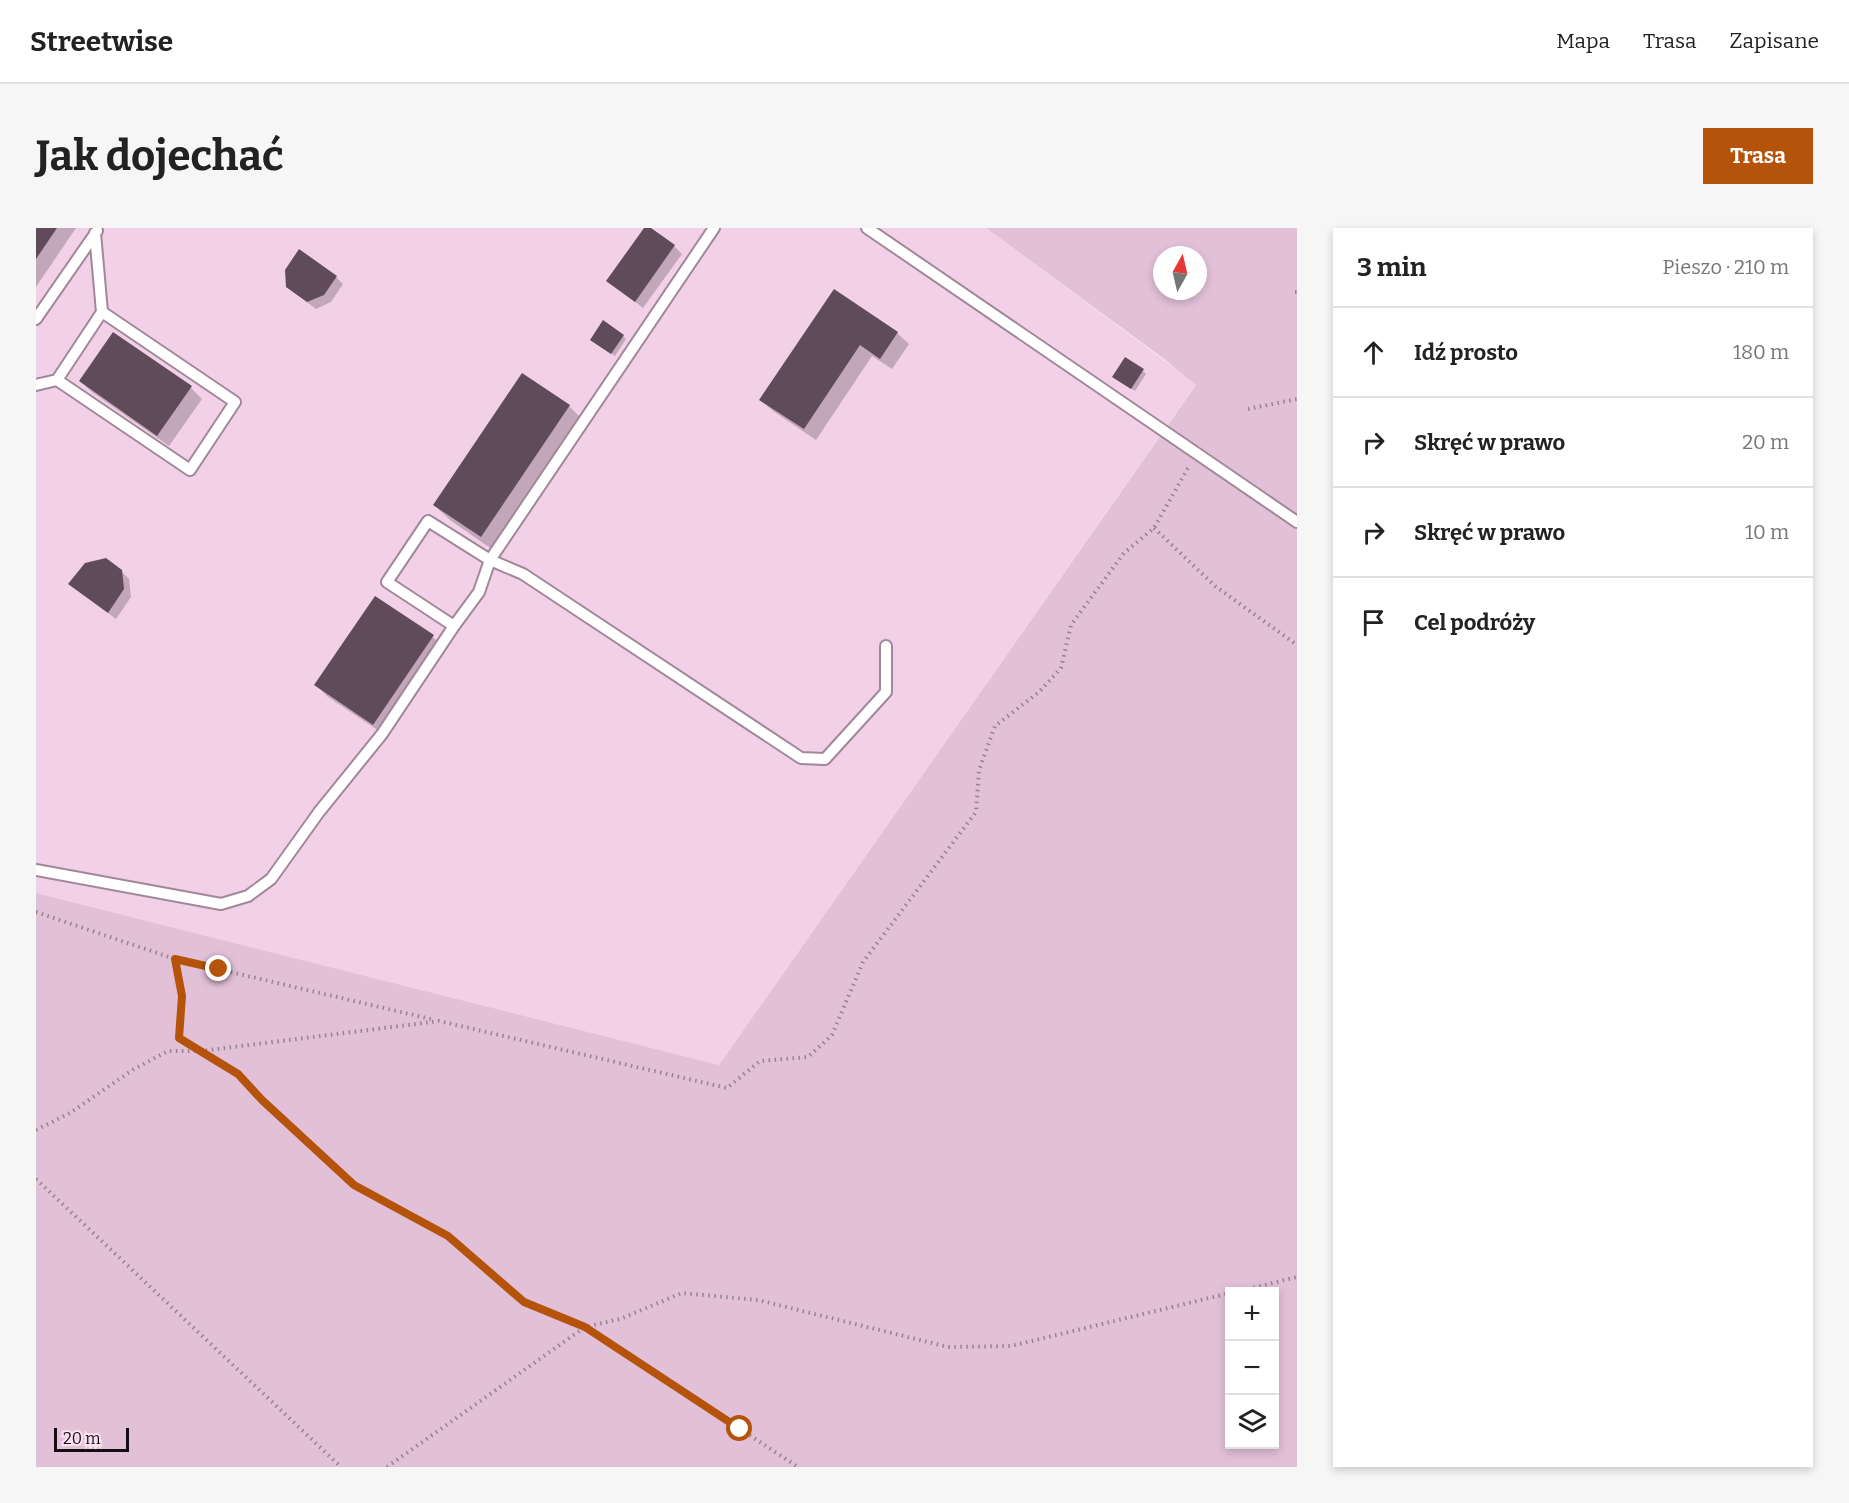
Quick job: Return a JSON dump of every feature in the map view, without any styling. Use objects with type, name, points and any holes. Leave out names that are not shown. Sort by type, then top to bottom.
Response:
[{"type":"lane","points":[[36,870],[222,903],[248,896],[271,879],[319,812],[382,734],[479,592],[490,560],[714,228]]},
{"type":"lane","points":[[867,228],[1297,522]]},
{"type":"lane","points":[[36,385],[57,380],[102,312],[97,230]]},
{"type":"lane","points":[[36,319],[97,230]]},
{"type":"lane","points":[[57,380],[190,470],[235,402],[102,312]]},
{"type":"lane","points":[[454,626],[387,582],[428,521],[490,560],[523,574],[801,758],[825,759],[886,692],[886,646]]},
{"type":"path","points":[[1248,409],[1297,399]]},
{"type":"path","points":[[36,912],[175,959],[727,1088],[760,1061],[808,1057],[832,1035],[863,962],[976,812],[979,770],[995,726],[1039,692],[1061,668],[1071,625],[1124,553],[1154,528],[1196,454]]},
{"type":"path","points":[[1154,528],[1215,586],[1297,645]]},
{"type":"path","points":[[175,959],[182,996],[179,1038],[238,1074],[262,1100],[354,1185],[448,1236],[524,1302],[585,1327],[798,1467]]},
{"type":"path","points":[[36,1131],[70,1113],[134,1069],[168,1051],[202,1051],[439,1021]]},
{"type":"path","points":[[36,1179],[341,1467]]},
{"type":"path","points":[[1255,1287],[1297,1276]]},
{"type":"path","points":[[387,1467],[585,1327],[620,1319],[682,1293],[758,1300],[948,1347],[1011,1346],[1225,1294]]},
{"type":"shaded area","points":[[36,228],[986,228],[1196,384],[719,1065],[36,893]]},
{"type":"shaded area","points":[[986,228],[1297,228],[1297,1467],[36,1467],[36,893],[719,1065],[1196,385],[1163,358]]},
{"type":"building","points":[[36,228],[57,228],[36,259]]},
{"type":"building","points":[[644,228],[651,228],[675,245],[635,302],[606,281]]},
{"type":"building","points":[[299,249],[337,276],[324,295],[307,302],[286,287],[285,270]]},
{"type":"building","points":[[834,289],[898,332],[880,359],[860,345],[804,429],[759,400]]},
{"type":"building","points":[[603,320],[624,335],[611,354],[590,340]]},
{"type":"building","points":[[113,332],[192,386],[157,436],[79,381]]},
{"type":"building","points":[[1125,357],[1144,369],[1131,389],[1112,377]]},
{"type":"building","points":[[522,373],[570,405],[481,537],[433,505]]},
{"type":"building","points":[[106,558],[122,570],[124,589],[108,613],[68,584],[85,563]]},
{"type":"building","points":[[375,596],[434,635],[373,725],[314,685]]},
{"type":"route","points":[[219,969],[175,959],[182,996],[179,1038],[238,1074],[262,1100],[354,1185],[448,1236],[524,1302],[585,1327],[740,1429]]}]
